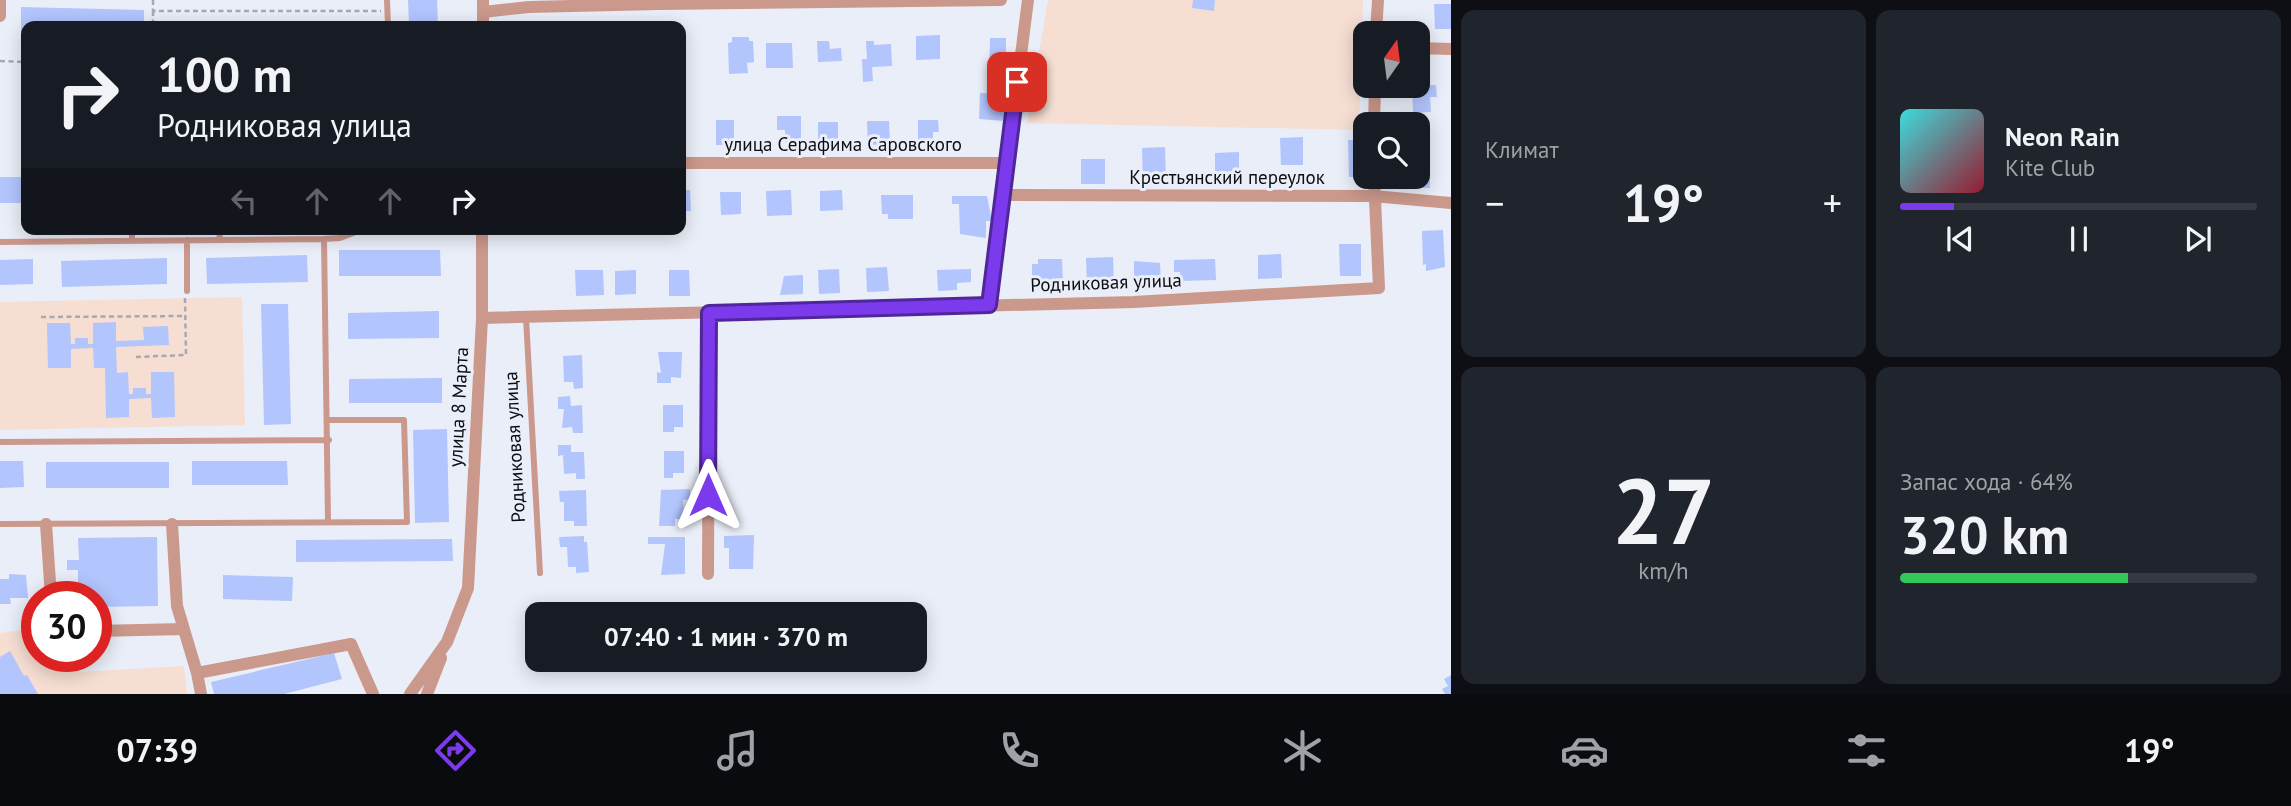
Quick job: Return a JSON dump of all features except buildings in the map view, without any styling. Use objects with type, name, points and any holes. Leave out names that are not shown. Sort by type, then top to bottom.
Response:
[{"type":"street","points":[[0,0],[0,16]]},
{"type":"street","points":[[483,6],[1002,0]]},
{"type":"street","points":[[989,305],[1028,0]]},
{"type":"street","points":[[1377,21],[1378,0]]},
{"type":"street","points":[[1430,48],[1451,49]]},
{"type":"street","name":"улица Серафима Саровского","points":[[686,163],[1006,163]]},
{"type":"street","points":[[1373,189],[1373,197]]},
{"type":"street","name":"Крестьянский переулок","points":[[1002,195],[1373,197],[1451,203]]},
{"type":"street","name":"Родниковая улица","points":[[482,318],[1134,302],[1379,288],[1373,197]]},
{"type":"street","name":"улица 8 Марта","points":[[447,642],[468,588],[482,318],[482,235]]},
{"type":"street","points":[[708,573],[709,313]]},
{"type":"street","points":[[46,524],[50,581]]},
{"type":"street","points":[[172,524],[177,606],[201,694]]},
{"type":"street","points":[[112,631],[184,629]]},
{"type":"street","points":[[410,694],[447,642]]},
{"type":"street","points":[[427,694],[447,642]]},
{"type":"street","points":[[197,673],[351,644],[373,694]]},
{"type":"lane","points":[[387,0],[387,21]]},
{"type":"lane","points":[[132,235],[132,241]]},
{"type":"lane","points":[[219,235],[219,240]]},
{"type":"lane","points":[[0,242],[324,239],[348,235]]},
{"type":"lane","points":[[324,239],[329,420],[328,521]]},
{"type":"lane","points":[[186,295],[187,240]]},
{"type":"lane","name":"Родниковая улица","points":[[526,318],[540,573]]},
{"type":"lane","points":[[0,524],[407,522],[404,419],[329,420]]},
{"type":"lane","points":[[0,442],[329,440]]},
{"type":"path","points":[[153,0],[153,21]]},
{"type":"path","points":[[153,11],[387,11]]},
{"type":"path","points":[[0,61],[21,62]]},
{"type":"path","points":[[136,357],[186,355],[186,295]]},
{"type":"path","points":[[41,317],[186,316]]},
{"type":"shaded area","points":[[1048,0],[1363,0],[1362,21],[1353,21],[1353,98],[1360,98],[1360,112],[1353,112],[1353,130],[1027,123]]},
{"type":"shaded area","points":[[242,297],[245,425],[0,430],[0,302]]},
{"type":"shaded area","points":[[21,630],[21,672],[112,672],[184,666],[187,694],[0,694],[0,633]]},
{"type":"route","points":[[708,495],[709,313],[989,305],[1017,82]]}]
